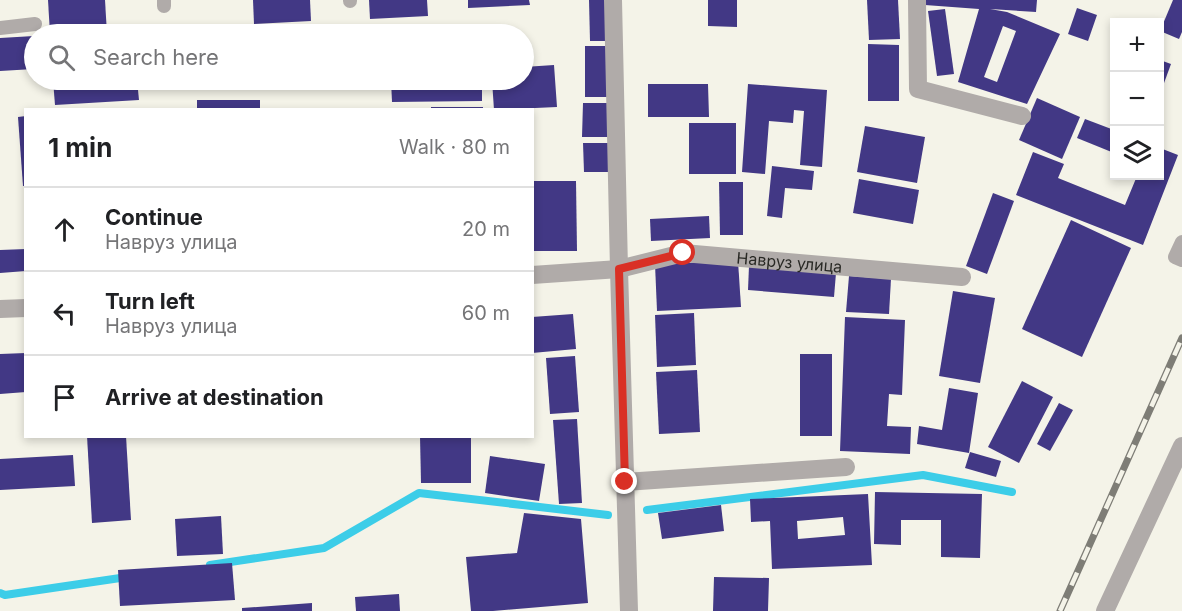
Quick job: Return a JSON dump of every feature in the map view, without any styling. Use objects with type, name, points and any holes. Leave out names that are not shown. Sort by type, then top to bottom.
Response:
[{"type":"street","points":[[614,0],[629,611]]},
{"type":"street","points":[[916,0],[918,88],[1022,116]]},
{"type":"street","name":"Навруз улица","points":[[534,275],[619,269],[683,253],[962,277]]},
{"type":"street","points":[[0,309],[24,308]]},
{"type":"street","points":[[1105,611],[1182,446]]},
{"type":"street","points":[[625,482],[846,467]]},
{"type":"lane","points":[[0,28],[24,25]]},
{"type":"lane","points":[[1182,242],[1175,257],[1182,260]]},
{"type":"building","points":[[48,0],[105,0],[106,24],[49,24]]},
{"type":"building","points":[[253,0],[310,0],[311,21],[254,24]]},
{"type":"building","points":[[369,0],[427,0],[428,16],[370,19]]},
{"type":"building","points":[[468,0],[529,0],[530,5],[468,8]]},
{"type":"building","points":[[589,0],[611,0],[612,41],[590,41]]},
{"type":"building","points":[[708,0],[737,0],[737,27],[708,26]]},
{"type":"building","points":[[867,0],[898,0],[900,39],[869,40]]},
{"type":"building","points":[[925,0],[1037,0],[1036,12],[990,9],[1007,12],[1060,34],[1027,104],[958,82],[979,9],[925,5]],"holes":[[[1003,26],[1016,31],[997,82],[984,77]]]},
{"type":"building","points":[[1173,0],[1182,0],[1182,32],[1179,39],[1164,33],[1164,21]]},
{"type":"building","points":[[1077,8],[1097,15],[1088,41],[1068,34]]},
{"type":"building","points":[[945,9],[954,74],[937,76],[928,11]]},
{"type":"building","points":[[24,37],[24,70],[0,71],[0,38]]},
{"type":"building","points":[[868,44],[899,45],[899,101],[868,101]]},
{"type":"building","points":[[585,46],[609,46],[609,97],[585,97]]},
{"type":"building","points":[[1164,61],[1171,64],[1164,83]]},
{"type":"building","points":[[554,65],[557,107],[494,108],[493,90],[534,90],[534,66]]},
{"type":"building","points":[[648,84],[708,84],[709,117],[648,117]]},
{"type":"building","points":[[748,84],[827,90],[822,167],[800,165],[804,111],[794,110],[793,123],[769,121],[765,174],[742,172]]},
{"type":"building","points":[[54,90],[138,90],[139,100],[55,105]]},
{"type":"building","points":[[391,90],[482,90],[482,101],[392,102]]},
{"type":"building","points":[[1037,98],[1080,117],[1062,159],[1019,140]]},
{"type":"building","points":[[197,100],[260,100],[260,108],[197,108]]},
{"type":"building","points":[[583,103],[610,103],[610,137],[582,137]]},
{"type":"building","points":[[431,107],[483,107],[483,108]]},
{"type":"building","points":[[24,116],[24,186],[23,186],[18,117]]},
{"type":"building","points":[[1085,119],[1110,128],[1110,151],[1077,138]]},
{"type":"building","points":[[689,123],[736,123],[736,174],[689,174]]},
{"type":"building","points":[[865,126],[925,137],[917,183],[857,172]]},
{"type":"building","points":[[583,143],[610,143],[610,172],[584,172]]},
{"type":"building","points":[[1164,150],[1178,155],[1143,245],[1016,195],[1033,152],[1064,164],[1058,178],[1125,205],[1135,180],[1164,180]]},
{"type":"building","points":[[772,166],[814,171],[812,190],[785,188],[782,218],[767,216]]},
{"type":"building","points":[[859,179],[919,190],[913,224],[853,213]]},
{"type":"building","points":[[534,181],[576,181],[577,251],[534,251]]},
{"type":"building","points":[[719,182],[743,182],[743,235],[720,235]]},
{"type":"building","points":[[993,193],[1014,201],[987,274],[966,266]]},
{"type":"building","points":[[709,216],[710,238],[651,241],[650,219]]},
{"type":"building","points":[[1071,220],[1131,248],[1082,357],[1022,329]]},
{"type":"building","points":[[24,249],[24,271],[0,273],[0,250]]},
{"type":"building","points":[[738,261],[741,307],[657,311],[655,264]]},
{"type":"building","points":[[749,266],[836,273],[834,297],[748,290]]},
{"type":"building","points":[[849,276],[891,279],[889,314],[846,312]]},
{"type":"building","points":[[953,291],[995,298],[980,383],[939,376]]},
{"type":"building","points":[[694,313],[696,365],[657,367],[655,315]]},
{"type":"building","points":[[573,314],[576,349],[534,353],[534,317]]},
{"type":"building","points":[[845,317],[905,320],[902,395],[889,394],[887,426],[911,427],[910,454],[840,451]]},
{"type":"building","points":[[24,353],[24,392],[0,394],[0,354]]},
{"type":"building","points":[[800,354],[832,354],[832,436],[800,436]]},
{"type":"building","points":[[575,356],[579,412],[550,414],[546,358]]},
{"type":"building","points":[[697,370],[700,432],[659,434],[656,372]]},
{"type":"building","points":[[1022,381],[1053,397],[1019,463],[988,447]]},
{"type":"building","points":[[949,388],[978,393],[969,453],[917,444],[919,426],[942,430]]},
{"type":"building","points":[[1059,403],[1073,410],[1050,451],[1037,444]]},
{"type":"building","points":[[577,419],[582,503],[559,504],[553,420]]},
{"type":"building","points":[[87,438],[126,438],[131,520],[92,523]]},
{"type":"building","points":[[420,438],[471,438],[471,483],[421,483]]},
{"type":"building","points":[[970,452],[1001,461],[996,477],[965,468]]},
{"type":"building","points":[[73,455],[75,486],[0,490],[0,459]]},
{"type":"building","points":[[490,456],[545,464],[539,501],[485,493]]},
{"type":"building","points":[[875,492],[982,494],[980,558],[941,557],[941,520],[901,520],[901,545],[874,544]]},
{"type":"building","points":[[868,494],[872,565],[772,569],[770,521],[751,522],[750,499]],"holes":[[[843,517],[845,535],[798,539],[797,521]]]},
{"type":"building","points":[[721,505],[724,531],[662,539],[658,513]]},
{"type":"building","points":[[524,513],[581,519],[588,603],[471,611],[466,557],[517,553]]},
{"type":"building","points":[[221,516],[223,554],[177,556],[175,519]]},
{"type":"building","points":[[232,563],[235,600],[120,606],[118,570]]},
{"type":"building","points":[[714,577],[769,578],[768,611],[713,611]]},
{"type":"building","points":[[399,594],[400,611],[356,611],[355,597]]},
{"type":"building","points":[[312,603],[312,611],[242,611],[242,608]]},
{"type":"waterway","points":[[647,510],[923,475],[1012,492]]},
{"type":"waterway","points":[[210,565],[324,548],[419,493],[608,515]]},
{"type":"waterway","points":[[0,593],[5,595],[127,577]]},
{"type":"railway","points":[[1060,611],[1182,338]]},
{"type":"route","points":[[625,482],[619,269],[683,253]]}]
